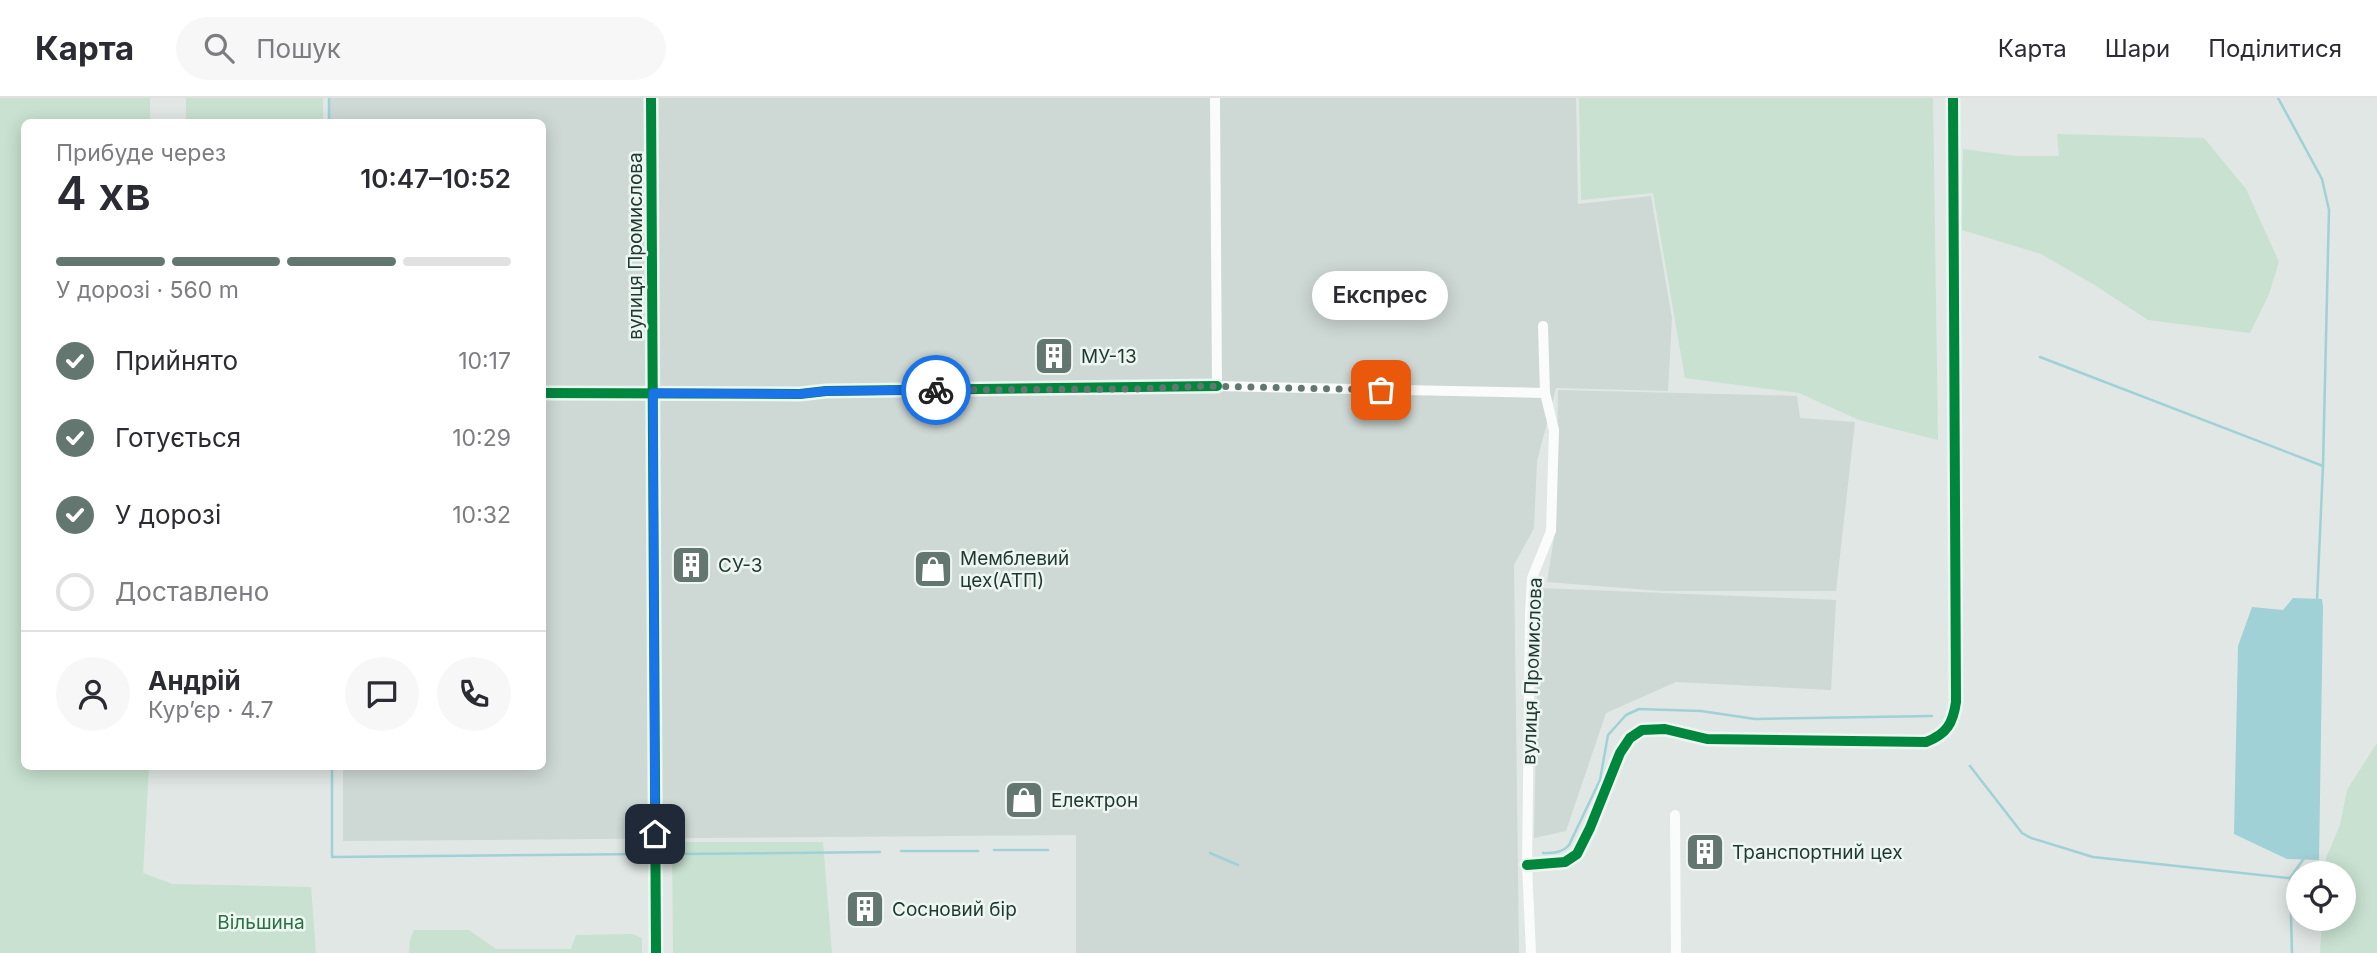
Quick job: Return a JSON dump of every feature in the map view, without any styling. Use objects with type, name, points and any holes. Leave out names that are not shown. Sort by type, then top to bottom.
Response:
[{"type":"street","name":"вулиця Промислова","points":[[651,98],[656,953]]},
{"type":"street","points":[[1215,98],[1217,386]]},
{"type":"street","points":[[1527,865],[1565,862],[1577,854],[1620,753],[1630,738],[1642,730],[1665,729],[1707,739],[1926,742],[1946,732],[1954,719],[1953,98]]},
{"type":"street","name":"вулиця Промислова","points":[[1531,953],[1527,865],[1532,578],[1551,531],[1554,430],[1545,393],[1544,326]]},
{"type":"street","points":[[546,393],[800,394],[826,391],[1217,386],[1545,393]]},
{"type":"street","points":[[1675,815],[1676,953]]},
{"type":"shaded area","points":[[330,98],[1576,98],[1578,204],[1651,196],[1672,318],[1668,391],[1556,388],[1537,461],[1534,528],[1514,565],[1519,953],[1076,953],[1076,835],[343,841],[343,770],[546,770],[546,119],[330,119]]},
{"type":"shaded area","points":[[1558,390],[1797,396],[1800,418],[1855,422],[1836,591],[1662,591],[1547,582],[1556,525]]},
{"type":"shaded area","points":[[1539,588],[1836,600],[1831,690],[1676,682],[1606,713],[1566,831],[1534,838]]},
{"type":"green space","name":"Вільшина","points":[[0,98],[150,98],[150,119],[21,119],[21,770],[149,770],[143,873],[172,884],[311,887],[316,953],[0,953]]},
{"type":"green space","points":[[186,98],[323,98],[323,119],[186,119]]},
{"type":"green space","points":[[1579,98],[1933,98],[1938,440],[1859,420],[1799,393],[1685,378],[1653,193],[1581,200]]},
{"type":"green space","points":[[2057,134],[2204,138],[2246,189],[2279,262],[2269,294],[2250,333],[2148,320],[2041,254],[1962,230],[1963,149],[2015,156],[2059,156]]},
{"type":"green space","points":[[2377,743],[2377,953],[2320,953],[2321,931],[2356,931],[2356,861],[2326,861],[2340,825],[2347,790]]},
{"type":"green space","points":[[672,842],[823,842],[832,953],[673,953]]},
{"type":"green space","points":[[414,930],[469,930],[496,949],[571,949],[576,935],[632,934],[642,938],[642,953],[409,953]]},
{"type":"water","points":[[2293,598],[2322,599],[2323,607],[2319,860],[2287,859],[2234,834],[2238,646],[2252,607],[2283,610]]},
{"type":"waterway","points":[[329,98],[329,119]]},
{"type":"waterway","points":[[2278,98],[2322,179],[2329,210],[2323,466]]},
{"type":"waterway","points":[[2040,357],[2323,466],[2317,600]]},
{"type":"waterway","points":[[1543,853],[1554,853],[1569,845],[1600,780],[1608,735],[1626,715],[1639,709],[1701,711],[1755,719],[1932,716]]},
{"type":"waterway","points":[[1970,766],[2022,833],[2031,838],[2093,857],[2286,878]]},
{"type":"waterway","points":[[332,770],[332,857],[644,854]]},
{"type":"waterway","points":[[994,850],[1048,850]]},
{"type":"waterway","points":[[901,851],[978,851]]},
{"type":"waterway","points":[[674,854],[880,852]]},
{"type":"waterway","points":[[1210,853],[1238,865]]},
{"type":"waterway","points":[[2292,953],[2290,878],[2305,857]]},
{"type":"cycle path","points":[[651,98],[656,953]]},
{"type":"cycle path","points":[[1527,865],[1565,862],[1577,854],[1620,753],[1630,738],[1642,730],[1665,729],[1707,739],[1926,742],[1939,735],[1951,722],[1956,702],[1953,98]]},
{"type":"cycle path","points":[[546,393],[800,394],[826,391],[1217,386]]},
{"type":"way so far","points":[[936,390],[1207,386],[1381,390]]},
{"type":"place","name":"МУ-13","points":[[1054,356]]},
{"type":"place","name":"Експрес","points":[[1381,390]]},
{"type":"place","name":"СУ-3","points":[[691,565]]},
{"type":"place","name":"Мемблевий цех(АТП)","points":[[933,569]]},
{"type":"place","name":"Електрон","points":[[1024,800]]},
{"type":"place","name":"Транспортний цех","points":[[1705,852]]},
{"type":"place","name":"Сосновий бір","points":[[865,909]]},
{"type":"route","points":[[655,834],[653,393],[800,394],[826,391],[936,390]]}]
